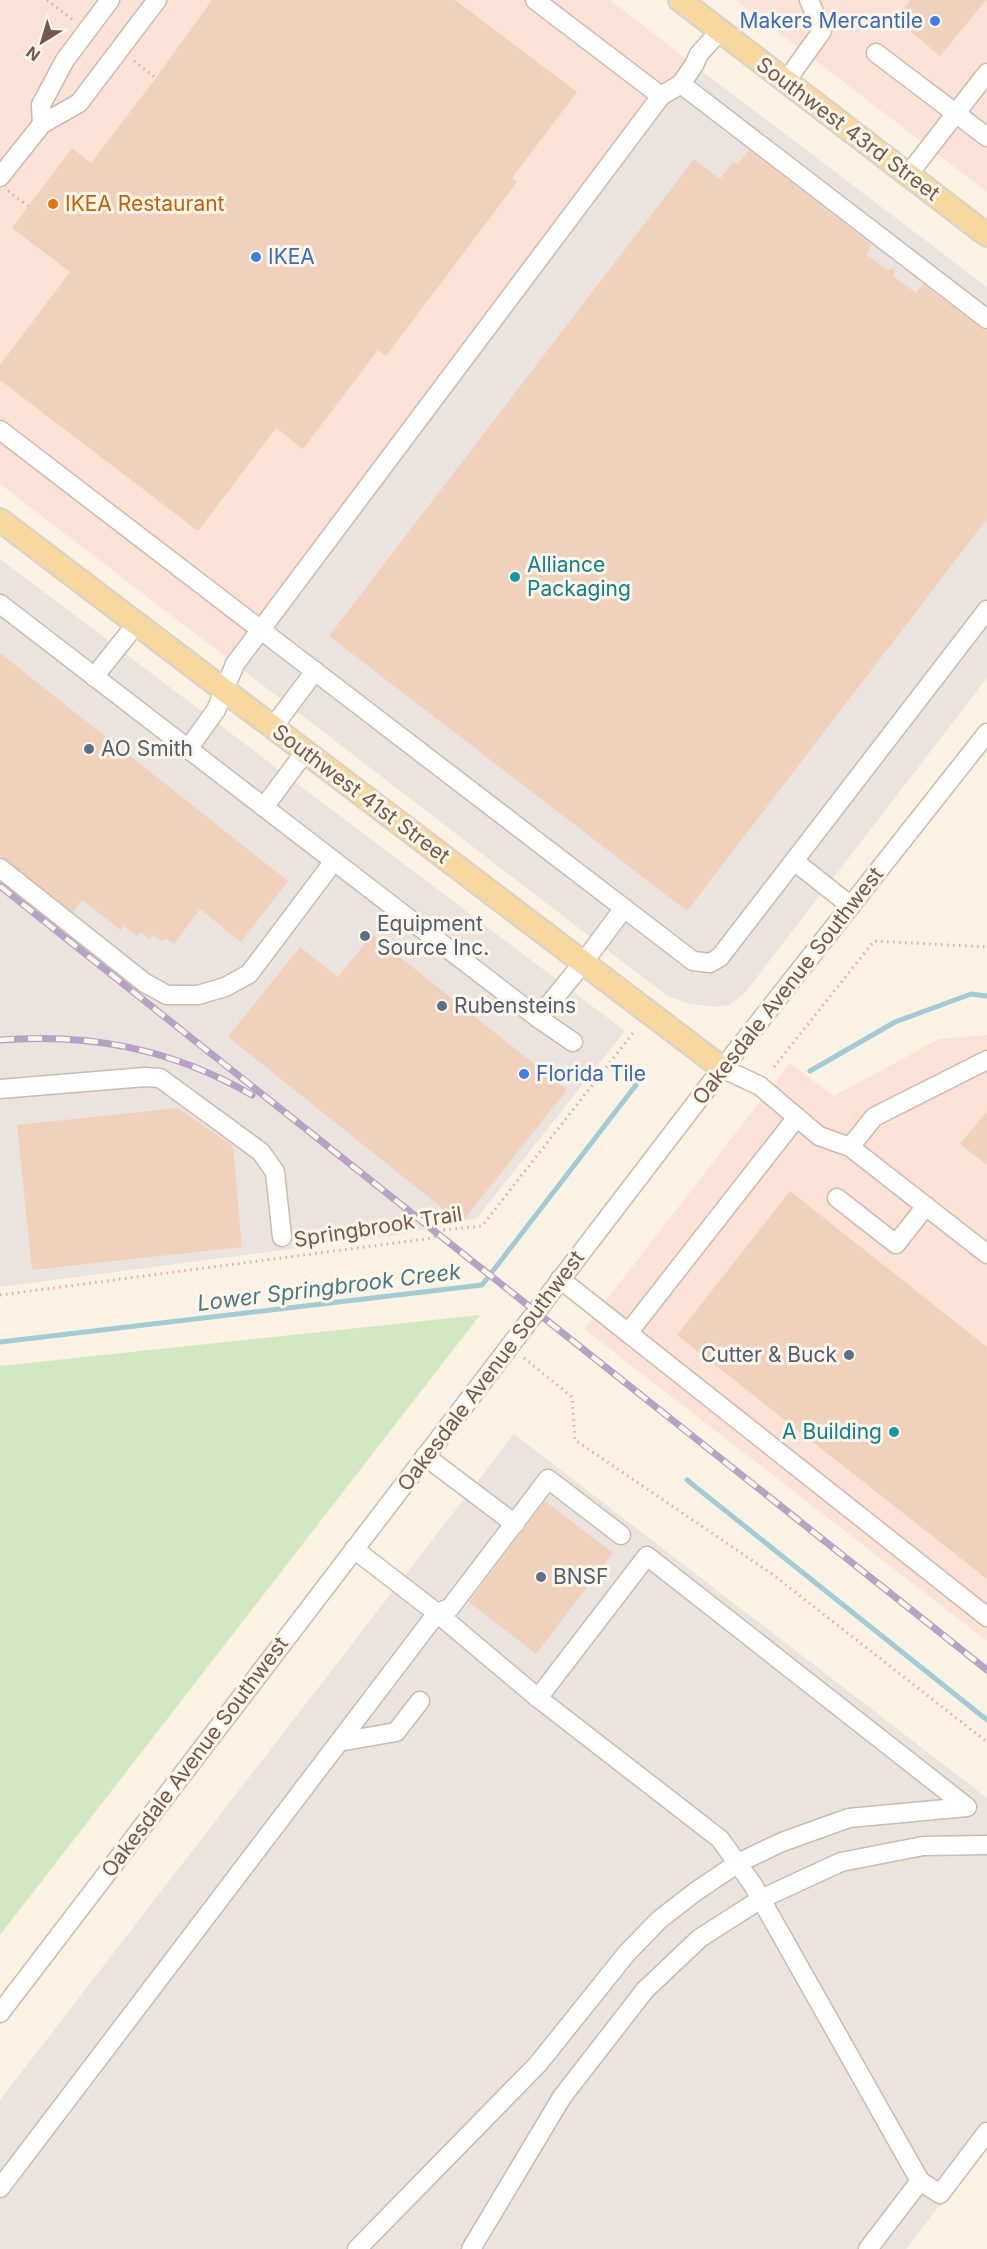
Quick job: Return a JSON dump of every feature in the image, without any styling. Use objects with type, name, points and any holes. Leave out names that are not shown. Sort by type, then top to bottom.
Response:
[{"type":"main road","name":"Southwest 43rd Street","points":[[680,0],[987,235]]},
{"type":"main road","name":"Southwest 41st Street","points":[[0,520],[722,1068]]},
{"type":"street","points":[[42,124],[41,105],[60,69],[110,0]]},
{"type":"street","points":[[3,183],[42,124],[79,103],[157,0]]},
{"type":"street","points":[[535,0],[661,96]]},
{"type":"street","points":[[786,81],[822,31],[809,0]]},
{"type":"street","points":[[188,749],[216,710],[235,664],[661,96],[681,84],[699,54],[720,31]]},
{"type":"street","points":[[876,53],[987,137]]},
{"type":"street","points":[[908,175],[987,73]]},
{"type":"street","points":[[681,84],[987,319]]},
{"type":"street","points":[[0,430],[693,961],[710,963],[720,957],[987,610]]},
{"type":"street","points":[[0,604],[538,1018],[573,1042]]},
{"type":"street","points":[[94,678],[137,623]]},
{"type":"street","points":[[273,727],[315,671]]},
{"type":"street","name":"Oakesdale Avenue Southwest","points":[[0,2013],[722,1068],[987,733]]},
{"type":"street","points":[[264,807],[305,752]]},
{"type":"street","points":[[0,868],[145,983],[167,994],[198,995],[225,987],[249,974],[334,861]]},
{"type":"street","points":[[794,861],[851,906]]},
{"type":"street","points":[[538,1018],[624,908]]},
{"type":"street","points":[[849,1147],[874,1117],[987,1060]]},
{"type":"street","points":[[722,1068],[760,1086],[819,1136],[849,1147],[987,1254]]},
{"type":"street","points":[[0,1089],[145,1077],[160,1078],[261,1152],[275,1172],[282,1237]]},
{"type":"street","points":[[628,1333],[798,1117]]},
{"type":"street","points":[[837,1198],[896,1244],[926,1206]]},
{"type":"street","points":[[560,1279],[987,1617]]},
{"type":"street","points":[[425,1456],[514,1524]]},
{"type":"street","points":[[0,2188],[437,1613],[450,1608],[548,1479],[621,1535]]},
{"type":"street","points":[[354,1550],[437,1613],[538,1698],[720,1839],[761,1899],[920,2181],[940,2194],[987,2132]]},
{"type":"street","points":[[357,2249],[538,2064],[627,1953],[658,1920],[738,1863],[782,1842],[849,1818],[967,1807],[647,1556],[538,1698]]},
{"type":"street","points":[[339,1742],[396,1732],[420,1701]]},
{"type":"street","points":[[471,2249],[562,2097],[645,1989],[700,1938],[761,1899],[841,1862],[923,1846],[987,1845]]},
{"type":"street","points":[[868,2249],[920,2181]]},
{"type":"path","points":[[47,0],[77,23]]},
{"type":"path","points":[[128,57],[156,78]]},
{"type":"path","points":[[3,183],[28,206]]},
{"type":"path","points":[[774,1066],[874,941],[987,947]]},
{"type":"path","name":"Springbrook Trail","points":[[0,1295],[434,1238],[443,1230],[482,1226],[633,1033]]},
{"type":"path","points":[[508,1347],[537,1367],[572,1397],[574,1440],[772,1574],[987,1742]]},
{"type":"shaded area","points":[[0,0],[610,0],[694,65],[235,664],[0,484]]},
{"type":"shaded area","points":[[736,0],[987,0],[987,192],[833,74]]},
{"type":"shaded area","name":"Alliance Packaging","points":[[694,65],[987,287],[987,678],[744,994],[729,1005],[714,1007],[687,1003],[666,995],[235,664]]},
{"type":"shaded area","points":[[0,559],[625,1031],[477,1218],[398,1235],[0,1287]]},
{"type":"shaded area","points":[[987,1035],[987,1641],[584,1329],[790,1063],[834,1096],[939,1039]]},
{"type":"shaded area","points":[[514,1434],[987,1798],[987,2144],[906,2249],[0,2249],[0,2100]]},
{"type":"green space","points":[[480,1315],[0,1935],[0,1366]]},
{"type":"building","name":"IKEA","points":[[212,0],[455,0],[577,92],[512,178],[517,182],[386,356],[378,350],[303,449],[276,428],[198,531],[0,380],[0,365],[70,272],[12,228],[72,148],[91,163]]},
{"type":"building","points":[[911,0],[986,0],[940,56],[895,18]]},
{"type":"building","name":"Alliance Packaging","points":[[749,150],[872,245],[866,254],[887,270],[895,268],[893,276],[916,293],[923,284],[987,331],[987,519],[687,911],[329,636],[694,159],[720,179],[733,162],[737,165]]},
{"type":"building","points":[[0,653],[288,881],[241,942],[200,909],[174,944],[165,938],[162,941],[153,935],[149,939],[141,932],[137,936],[124,926],[121,930],[82,900],[73,912],[0,856]]},
{"type":"building","points":[[372,935],[567,1090],[461,1223],[228,1037],[300,947],[338,977]]},
{"type":"building","points":[[178,1108],[233,1146],[242,1247],[32,1270],[17,1125]]},
{"type":"building","points":[[987,1111],[987,1165],[960,1144]]},
{"type":"building","name":"A Building","points":[[790,1191],[987,1347],[987,1579],[677,1335]]},
{"type":"building","name":"BNSF","points":[[545,1501],[613,1553],[536,1654],[469,1602]]},
{"type":"waterway","name":"Lower Springbrook Creek","points":[[810,1071],[895,1022],[971,994],[987,996]]},
{"type":"waterway","name":"Lower Springbrook Creek","points":[[0,1342],[482,1285],[636,1085]]},
{"type":"waterway","points":[[687,1480],[987,1720]]},
{"type":"railway","points":[[0,886],[987,1670]]},
{"type":"railway","points":[[0,1040],[67,1039],[130,1048],[192,1066],[252,1095]]},
{"type":"place","name":"Makers Mercantile","points":[[935,21]]},
{"type":"place","name":"IKEA Restaurant","points":[[53,204]]},
{"type":"place","name":"IKEA","points":[[256,257]]},
{"type":"place","name":"Alliance Packaging","points":[[515,577]]},
{"type":"place","name":"AO Smith","points":[[89,749]]},
{"type":"place","name":"Equipment Source Inc.","points":[[365,936]]},
{"type":"place","name":"Rubensteins","points":[[442,1006]]},
{"type":"place","name":"Florida Tile","points":[[524,1074]]},
{"type":"place","name":"Cutter & Buck","points":[[849,1355]]},
{"type":"place","name":"A Building","points":[[894,1432]]},
{"type":"place","name":"BNSF","points":[[541,1577]]}]
